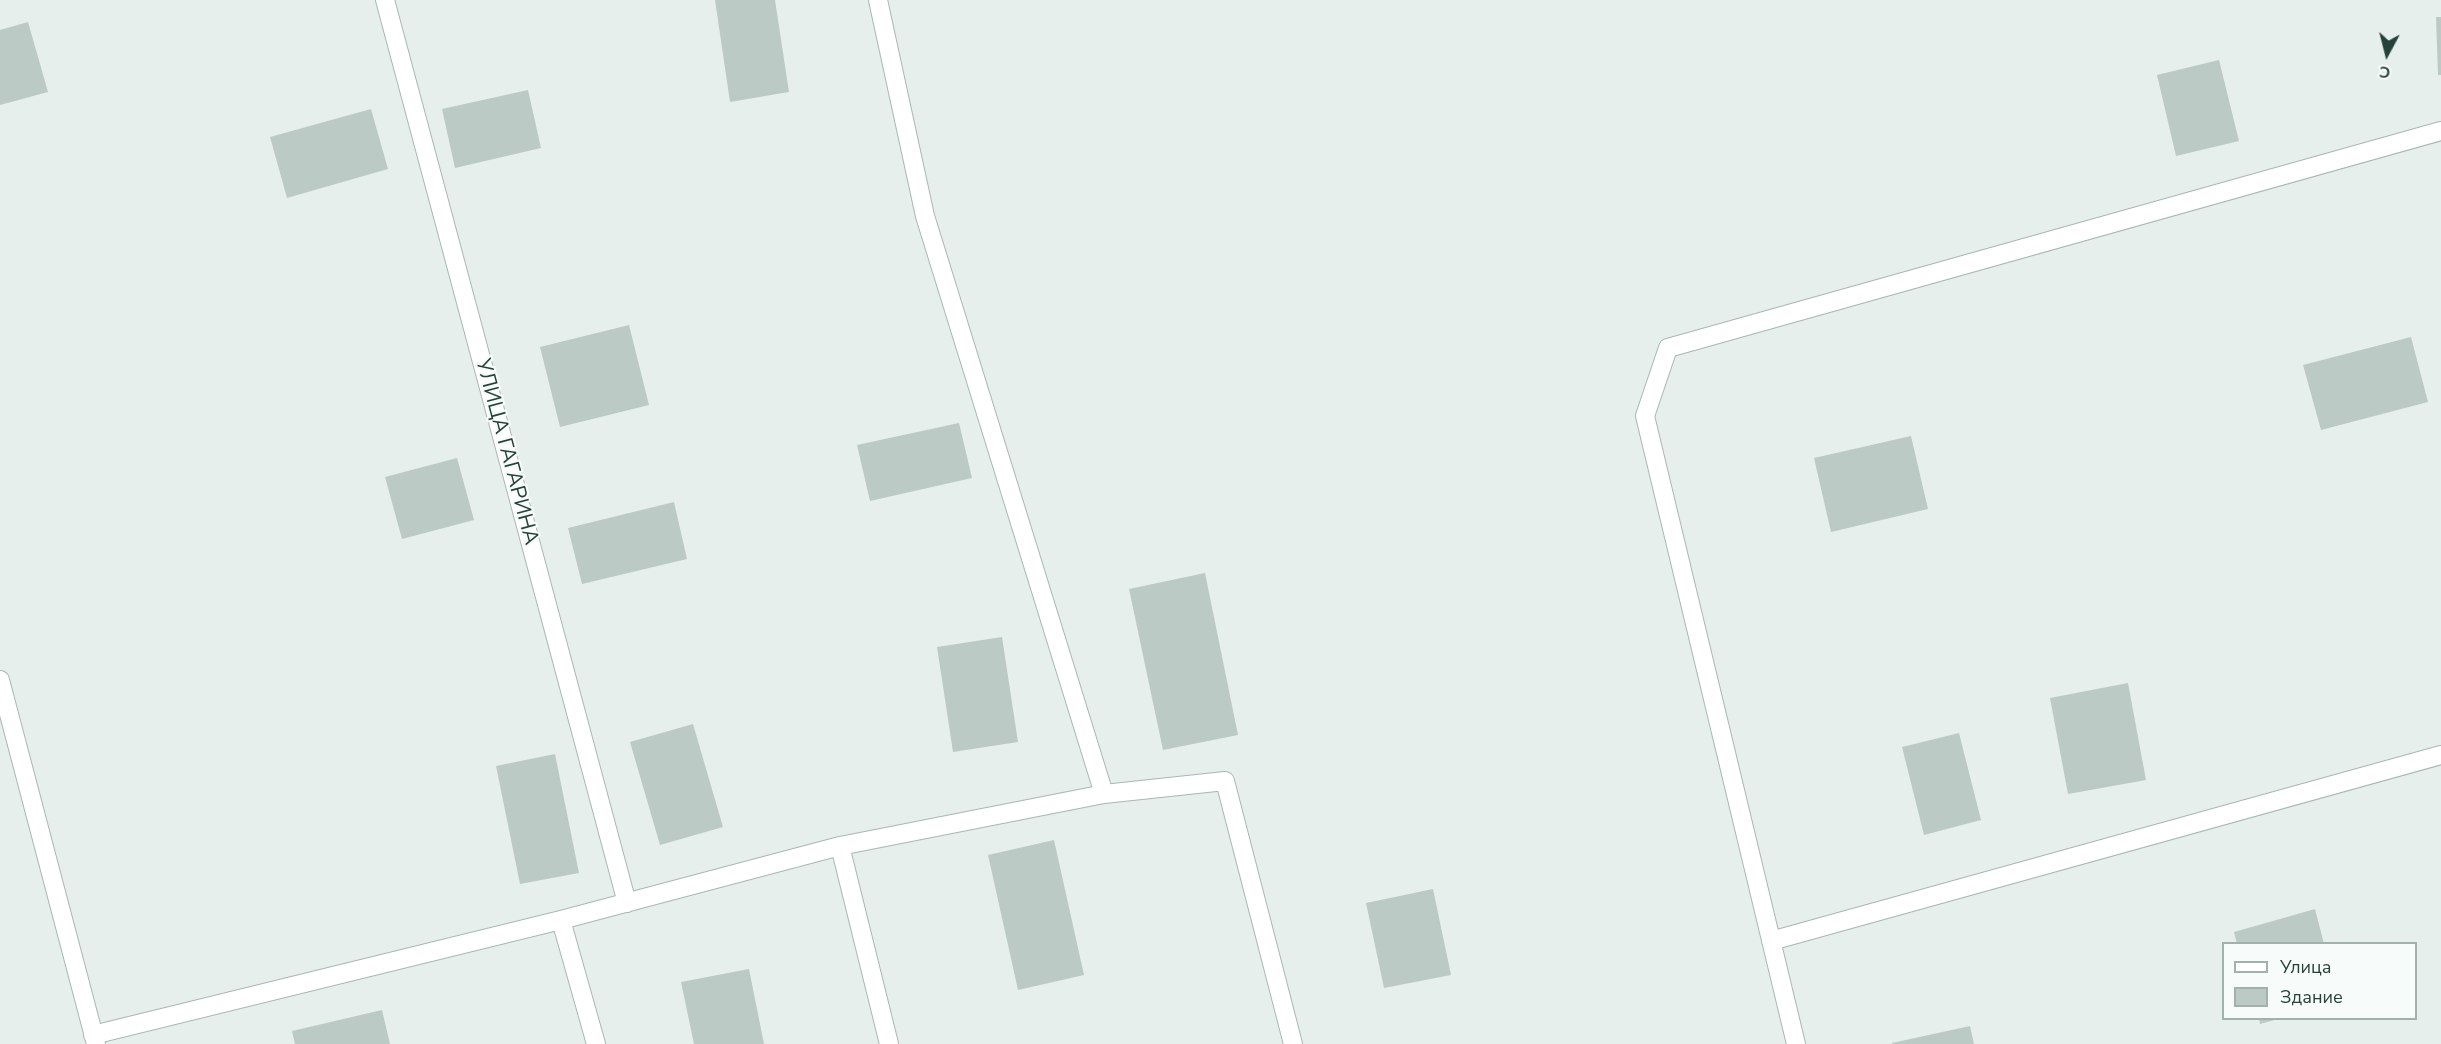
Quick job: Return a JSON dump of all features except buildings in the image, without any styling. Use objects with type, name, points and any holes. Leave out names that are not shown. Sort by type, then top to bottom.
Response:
[{"type":"street","name":"УЛИЦА ГАГАРИНА","points":[[385,0],[627,903]]},
{"type":"street","points":[[878,0],[925,216],[1104,794]]},
{"type":"street","points":[[1796,1044],[1646,416],[1668,348],[2441,132]]},
{"type":"street","points":[[0,680],[95,1040],[840,846],[1104,794],[1226,781],[1293,1044]]},
{"type":"street","points":[[1771,941],[2441,755]]},
{"type":"street","points":[[840,846],[889,1044]]},
{"type":"street","points":[[561,920],[597,1044]]}]
